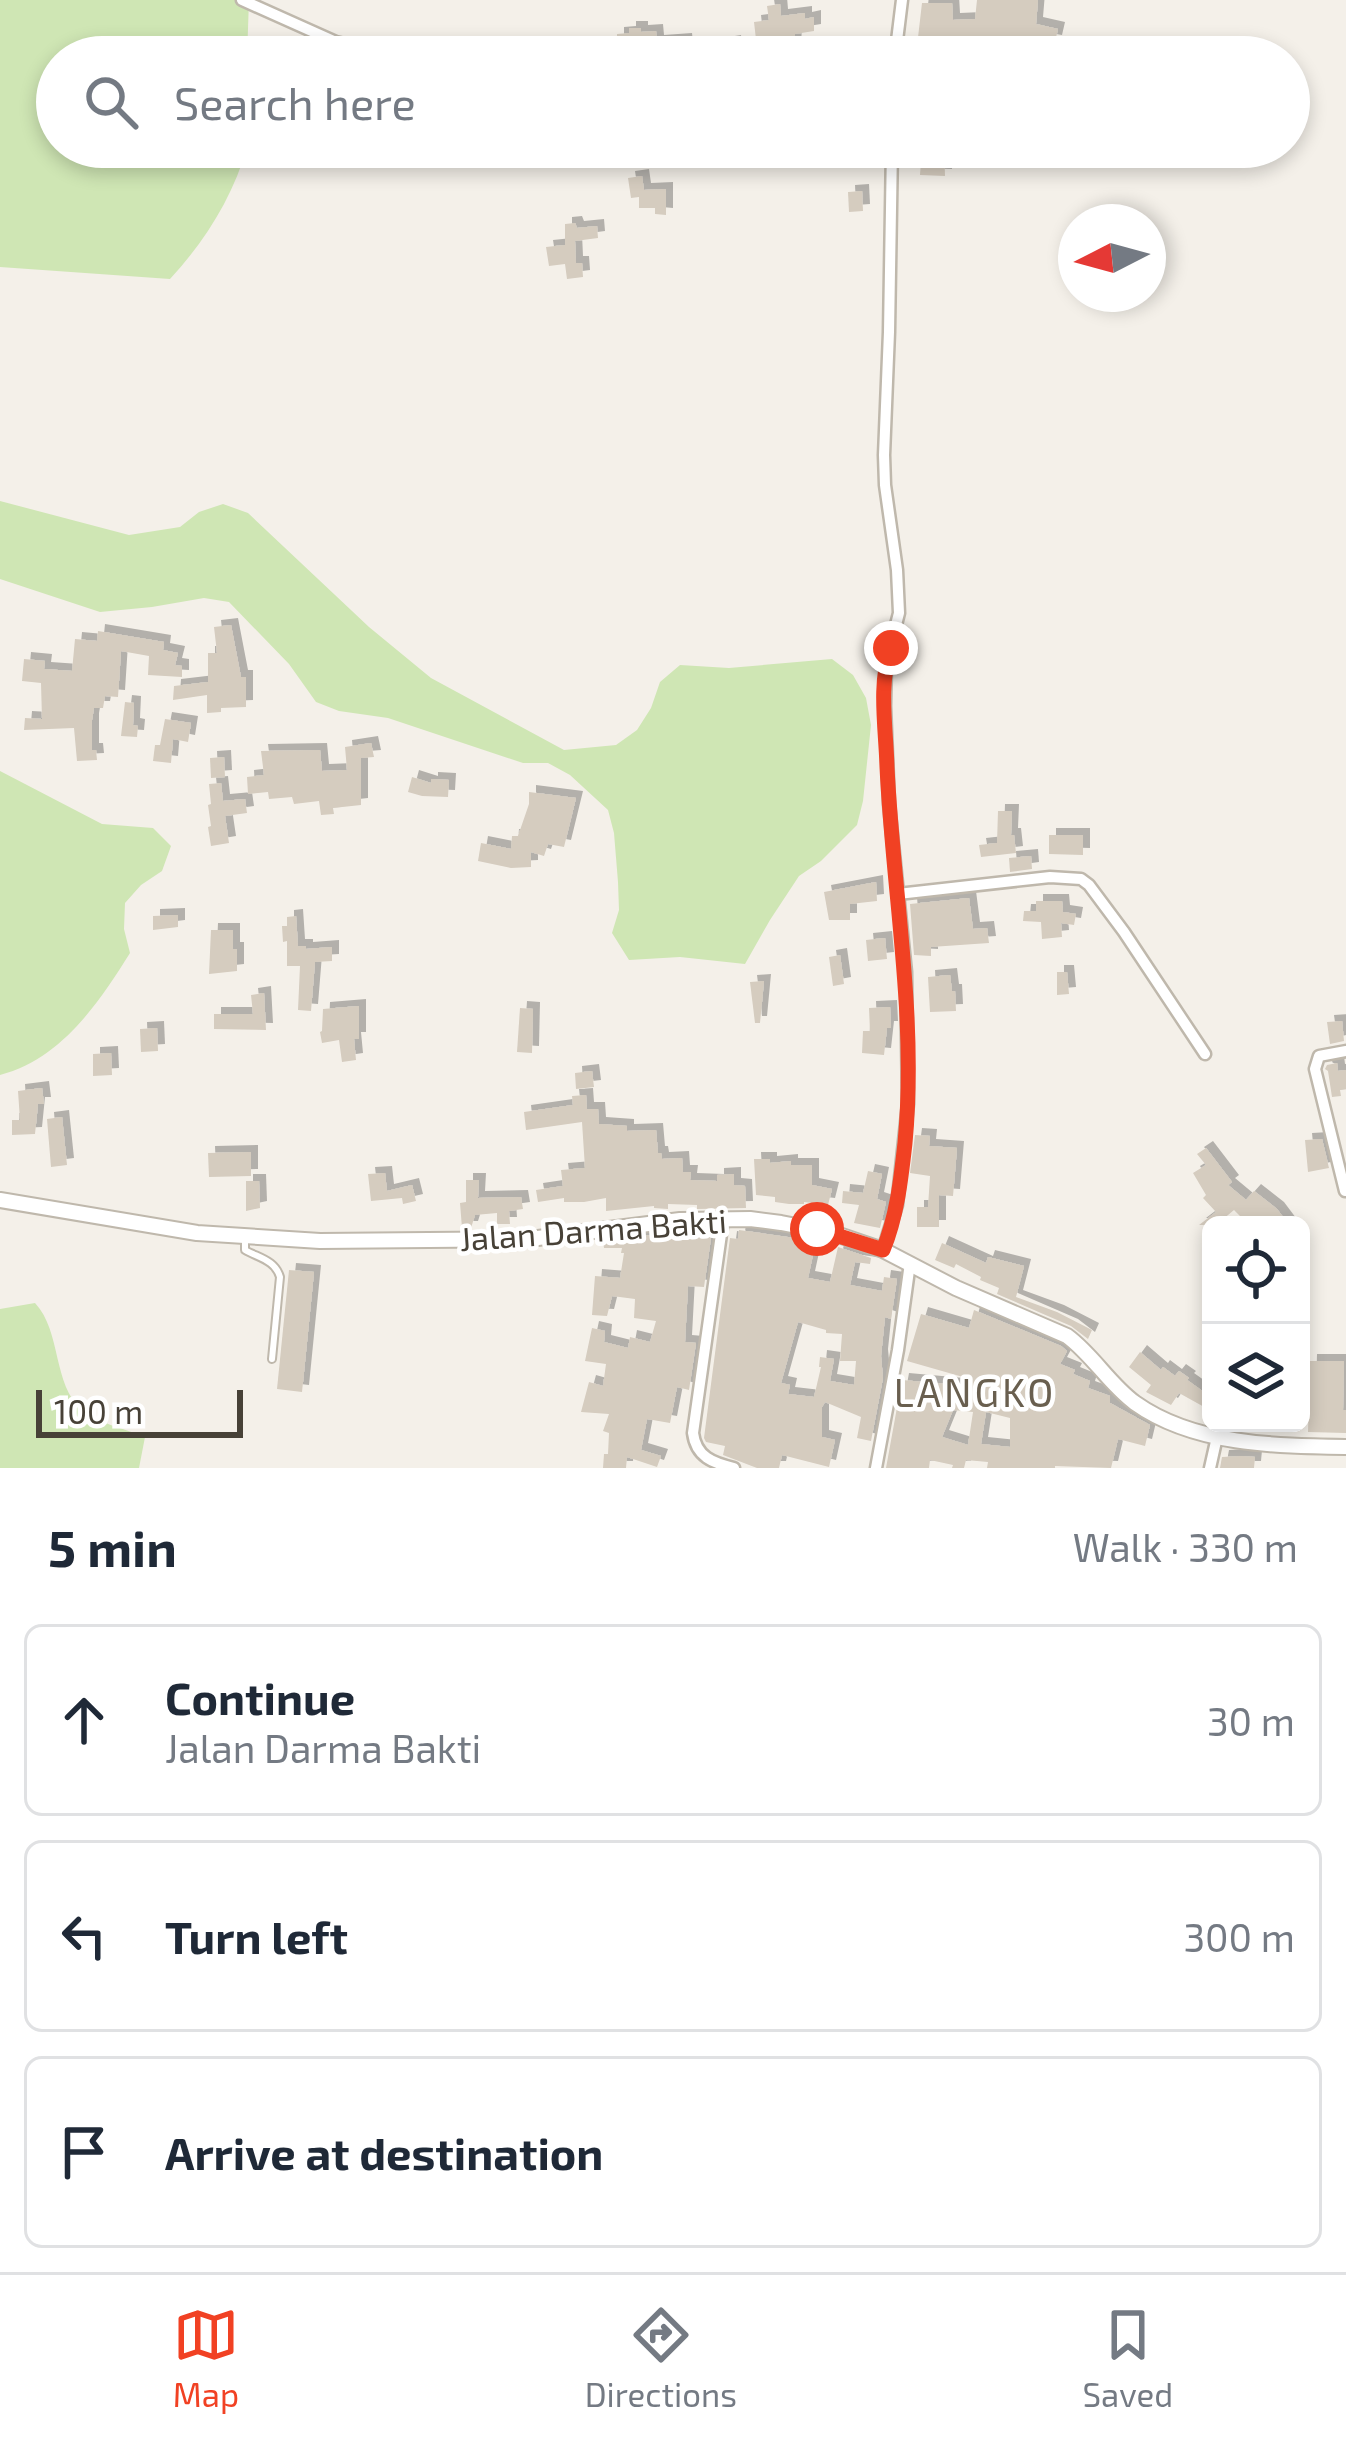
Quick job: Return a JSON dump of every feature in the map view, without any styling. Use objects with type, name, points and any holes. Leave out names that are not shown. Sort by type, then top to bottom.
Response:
[{"type":"street","points":[[242,0],[321,36]]},
{"type":"street","points":[[898,36],[902,0]]},
{"type":"street","points":[[883,1250],[897,1205],[908,1104],[906,972],[889,804],[885,706],[886,664],[898,613],[884,455],[892,168]]},
{"type":"street","points":[[898,894],[1050,877],[1082,879],[1124,932],[1205,1054]]},
{"type":"street","points":[[1345,1191],[1315,1069],[1318,1056],[1346,1051]]},
{"type":"street","name":"Jalan Darma Bakti","points":[[0,1200],[157,1228],[320,1241],[512,1240],[658,1222],[750,1219],[817,1229],[883,1250],[1067,1336],[1133,1402],[1164,1420],[1217,1437],[1346,1447]]},
{"type":"street","points":[[723,1220],[693,1433],[702,1455],[734,1468]]},
{"type":"street","points":[[876,1468],[910,1263]]},
{"type":"street","points":[[1210,1468],[1217,1437]]},
{"type":"lane","points":[[245,1237],[245,1250],[267,1260],[280,1276],[272,1359]]},
{"type":"green space","points":[[0,0],[249,0],[248,36],[36,36],[36,168],[239,168],[216,218],[170,279],[0,267]]},
{"type":"green space","points":[[0,501],[129,535],[180,527],[199,512],[223,504],[248,513],[369,627],[431,678],[564,750],[616,745],[637,730],[660,682],[680,665],[729,668],[832,659],[853,675],[866,698],[871,725],[857,825],[799,876],[745,964],[680,957],[629,960],[612,933],[619,910],[608,810],[570,775],[548,763],[523,763],[388,718],[339,711],[316,702],[289,664],[229,602],[204,598],[100,612],[0,579]]},
{"type":"green space","points":[[0,771],[102,824],[153,828],[171,846],[162,871],[125,903],[130,953],[105,991],[60,1043],[0,1075]]},
{"type":"green space","points":[[35,1303],[50,1328],[72,1399],[96,1419],[145,1437],[139,1468],[0,1468],[0,1309]]},
{"type":"building","points":[[977,0],[1038,0],[1036,24],[1058,29],[1056,36],[918,36],[922,3],[952,3],[953,20],[975,19]]},
{"type":"building","points":[[780,4],[781,16],[805,13],[805,19],[814,17],[814,31],[756,36],[754,22],[769,20],[767,6]]},
{"type":"building","points":[[629,28],[641,28],[641,32],[656,31],[656,36],[617,36],[629,33]]},
{"type":"building","points":[[920,168],[945,168],[945,176],[920,175]]},
{"type":"building","points":[[642,176],[644,190],[666,189],[666,215],[655,214],[655,208],[639,208],[639,197],[631,198],[628,178]]},
{"type":"building","points":[[862,191],[863,211],[849,212],[848,192]]},
{"type":"building","points":[[575,223],[577,228],[597,226],[598,238],[575,241],[576,263],[582,263],[583,277],[567,279],[565,264],[549,266],[546,247],[565,245],[565,224]]},
{"type":"building","points":[[231,625],[241,677],[246,677],[246,707],[207,713],[207,695],[173,700],[174,686],[208,682],[208,653],[217,653],[214,627]]},
{"type":"building","points":[[98,631],[164,642],[163,650],[178,653],[175,665],[182,666],[182,677],[148,675],[149,656],[121,651],[118,697],[105,696],[103,708],[94,708],[92,750],[97,760],[77,761],[74,728],[24,730],[25,718],[42,719],[41,683],[22,681],[24,659],[45,661],[44,669],[72,671],[75,639],[97,641]]},
{"type":"building","points":[[125,702],[134,703],[137,737],[121,736]]},
{"type":"building","points":[[165,719],[191,723],[188,742],[173,739],[171,763],[153,761]]},
{"type":"building","points":[[371,743],[374,757],[361,758],[361,805],[333,808],[334,814],[321,815],[319,801],[294,804],[292,797],[248,794],[247,777],[264,775],[261,751],[320,750],[322,771],[347,770],[345,747]]},
{"type":"building","points":[[224,757],[225,777],[211,778],[210,758]]},
{"type":"building","points":[[412,777],[431,783],[431,779],[449,780],[448,797],[408,792]]},
{"type":"building","points":[[221,783],[223,801],[245,799],[247,813],[225,816],[229,843],[211,846],[209,784]]},
{"type":"building","points":[[529,792],[576,798],[564,847],[548,844],[544,856],[531,852],[531,867],[478,861],[481,843],[511,849],[512,836],[518,836],[529,804]]},
{"type":"building","points":[[998,811],[1012,811],[1016,853],[981,857],[979,845],[997,843]]},
{"type":"building","points":[[1049,835],[1083,835],[1083,855],[1049,854]]},
{"type":"building","points":[[1031,856],[1032,869],[1010,872],[1009,858]]},
{"type":"building","points":[[876,882],[877,901],[850,904],[850,920],[829,920],[824,892]]},
{"type":"building","points":[[969,898],[973,929],[987,928],[989,943],[931,947],[931,956],[914,955],[910,904]]},
{"type":"building","points":[[1036,901],[1062,901],[1063,912],[1076,914],[1074,925],[1061,923],[1062,937],[1042,939],[1041,922],[1023,921],[1024,911],[1036,911]]},
{"type":"building","points":[[178,915],[178,927],[153,930],[153,916]]},
{"type":"building","points":[[296,916],[298,946],[332,947],[332,961],[315,962],[311,1011],[298,1010],[300,966],[287,966],[287,941],[283,942],[282,926],[287,926],[287,917]]},
{"type":"building","points":[[211,930],[233,930],[237,971],[209,974]]},
{"type":"building","points":[[885,938],[887,959],[868,961],[866,940]]},
{"type":"building","points":[[840,955],[844,984],[833,986],[829,957]]},
{"type":"building","points":[[1057,972],[1067,972],[1069,994],[1057,995]]},
{"type":"building","points":[[950,975],[956,1011],[930,1012],[928,977]]},
{"type":"building","points":[[764,981],[760,1023],[755,1023],[750,982]]},
{"type":"building","points":[[264,993],[266,1030],[214,1029],[214,1014],[253,1014],[251,995]]},
{"type":"building","points":[[359,1006],[356,1060],[342,1062],[339,1040],[322,1043],[323,1009]]},
{"type":"building","points":[[890,1007],[884,1055],[862,1053],[863,1031],[870,1031],[869,1008]]},
{"type":"building","points":[[520,1008],[533,1009],[532,1053],[517,1052]]},
{"type":"building","points":[[1342,1021],[1344,1041],[1330,1044],[1327,1022]]},
{"type":"building","points":[[157,1028],[158,1051],[141,1052],[140,1029]]},
{"type":"building","points":[[111,1053],[112,1075],[93,1076],[93,1054]]},
{"type":"building","points":[[1337,1063],[1338,1071],[1346,1070],[1346,1089],[1332,1097],[1325,1069]]},
{"type":"building","points":[[592,1071],[594,1087],[576,1089],[575,1073]]},
{"type":"building","points":[[42,1088],[44,1104],[38,1104],[35,1134],[12,1135],[12,1120],[20,1120],[18,1091]]},
{"type":"building","points":[[586,1095],[587,1109],[598,1109],[599,1124],[627,1126],[627,1131],[656,1130],[662,1159],[682,1158],[683,1172],[691,1172],[690,1180],[717,1181],[717,1175],[734,1174],[734,1185],[745,1186],[746,1208],[668,1204],[668,1209],[606,1211],[606,1198],[538,1202],[536,1190],[563,1186],[561,1170],[585,1168],[582,1122],[526,1130],[524,1112],[573,1105],[572,1096]]},
{"type":"building","points":[[62,1117],[67,1165],[51,1167],[47,1119]]},
{"type":"building","points":[[915,1135],[930,1136],[929,1146],[957,1148],[953,1196],[939,1195],[939,1227],[917,1227],[917,1207],[928,1207],[930,1176],[910,1173]]},
{"type":"building","points":[[1322,1139],[1329,1168],[1308,1172],[1305,1140]]},
{"type":"building","points":[[1206,1148],[1232,1182],[1228,1185],[1246,1200],[1254,1191],[1282,1216],[1240,1216],[1234,1210],[1227,1216],[1211,1216],[1216,1212],[1203,1198],[1206,1195],[1193,1173],[1206,1165],[1197,1154]]},
{"type":"building","points":[[251,1152],[251,1176],[209,1177],[208,1153]]},
{"type":"building","points":[[754,1159],[812,1165],[812,1185],[832,1189],[828,1205],[789,1204],[756,1195]]},
{"type":"building","points":[[868,1171],[882,1174],[877,1199],[886,1202],[880,1228],[854,1223],[859,1205],[842,1203],[843,1191],[863,1193]]},
{"type":"building","points":[[385,1173],[387,1191],[412,1185],[416,1201],[371,1201],[368,1174]]},
{"type":"building","points":[[466,1180],[479,1180],[478,1198],[521,1197],[523,1209],[509,1211],[510,1224],[497,1224],[497,1213],[475,1215],[471,1228],[462,1228],[460,1203],[466,1202]]},
{"type":"building","points":[[246,1181],[259,1181],[260,1208],[246,1211]]},
{"type":"building","points":[[739,1230],[816,1241],[808,1278],[830,1282],[838,1247],[871,1258],[870,1264],[855,1262],[850,1285],[882,1291],[884,1277],[897,1279],[891,1319],[885,1317],[883,1378],[871,1441],[857,1438],[861,1417],[825,1402],[822,1437],[835,1440],[829,1467],[782,1455],[779,1468],[757,1468],[723,1455],[725,1446],[704,1438],[730,1238],[738,1239]],"holes":[[[798,1322],[842,1334],[840,1361],[856,1361],[854,1385],[830,1381],[834,1359],[820,1357],[814,1397],[788,1394],[790,1385],[781,1383]]]},
{"type":"building","points":[[687,1231],[712,1231],[704,1287],[688,1286],[685,1342],[696,1343],[689,1390],[677,1387],[670,1423],[647,1419],[641,1450],[661,1456],[657,1467],[627,1457],[626,1468],[603,1468],[609,1433],[603,1431],[609,1414],[581,1412],[589,1382],[603,1386],[606,1364],[585,1361],[592,1328],[605,1331],[604,1342],[628,1348],[630,1337],[650,1342],[656,1321],[634,1318],[635,1299],[612,1296],[607,1316],[592,1315],[595,1276],[620,1278],[624,1253],[622,1248],[604,1248],[603,1241],[687,1235]]},
{"type":"building","points":[[942,1243],[986,1263],[988,1257],[1024,1266],[1016,1297],[1092,1330],[1088,1339],[1071,1326],[997,1294],[999,1288],[956,1264],[954,1268],[935,1260]]},
{"type":"building","points":[[289,1270],[314,1272],[302,1392],[277,1389]]},
{"type":"building","points":[[974,1310],[1061,1346],[1067,1351],[1060,1364],[1090,1381],[1088,1388],[1110,1396],[1110,1403],[1150,1425],[1145,1446],[1118,1439],[1111,1468],[987,1468],[988,1462],[966,1460],[964,1468],[952,1468],[930,1460],[929,1468],[886,1468],[902,1380],[968,1386],[970,1379],[907,1361],[921,1314],[969,1328]],"holes":[[[953,1410],[973,1412],[968,1445],[942,1437]],[[986,1412],[1010,1418],[1010,1447],[981,1444]]]},
{"type":"building","points":[[1140,1352],[1161,1370],[1175,1376],[1179,1371],[1202,1391],[1202,1406],[1179,1393],[1171,1405],[1146,1392],[1151,1385],[1129,1367]]},
{"type":"building","points":[[1310,1361],[1344,1361],[1346,1433],[1308,1432]]},
{"type":"building","points":[[1222,1457],[1255,1457],[1254,1468],[1220,1468]]},
{"type":"district","name":"LANGKO","points":[[975,1393]]},
{"type":"route","points":[[817,1229],[883,1250],[897,1205],[908,1104],[909,1034],[889,804],[885,687],[891,648]]}]
